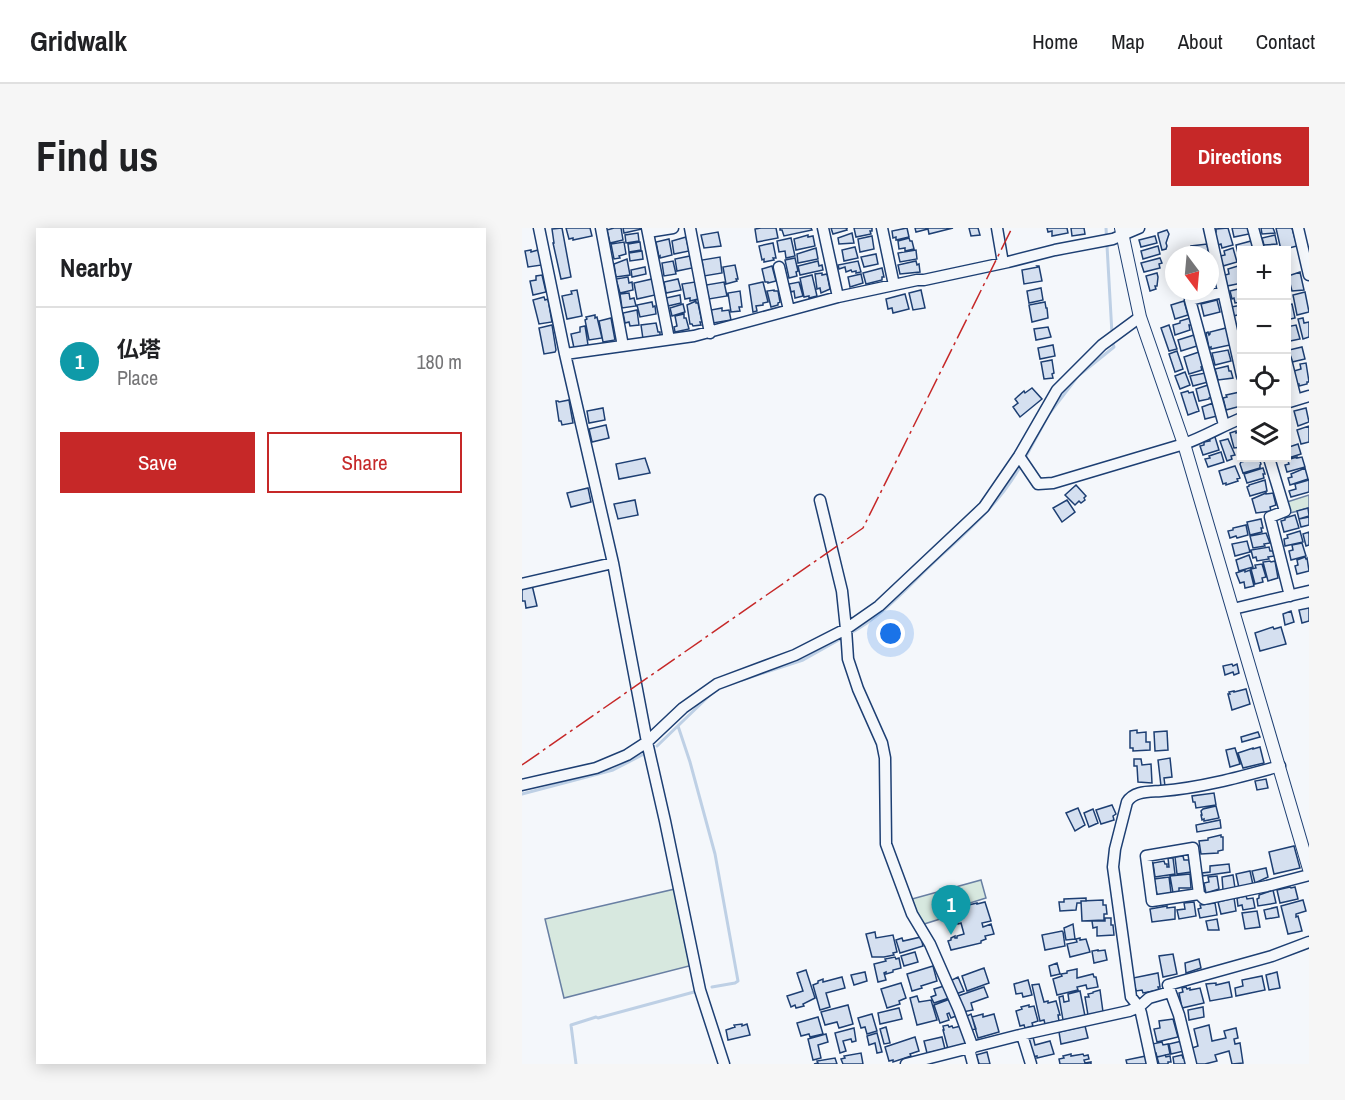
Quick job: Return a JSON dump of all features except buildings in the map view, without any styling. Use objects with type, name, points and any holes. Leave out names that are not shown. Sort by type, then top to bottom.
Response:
[{"type":"street","points":[[539,228],[613,563],[646,742],[700,990],[724,1064]]},
{"type":"street","points":[[601,228],[623,346]]},
{"type":"street","points":[[669,339],[647,230],[673,228]]},
{"type":"street","points":[[690,228],[710,333]]},
{"type":"street","points":[[823,228],[838,297]]},
{"type":"street","points":[[882,228],[894,285]]},
{"type":"street","points":[[997,228],[1003,263]]},
{"type":"street","points":[[565,354],[710,333],[838,297],[1113,239],[1121,231],[1139,228]]},
{"type":"street","points":[[1209,228],[1237,354]]},
{"type":"street","points":[[1253,228],[1258,246]]},
{"type":"street","points":[[1298,228],[1309,275]]},
{"type":"street","points":[[1121,231],[1140,316],[1185,444],[1309,869]]},
{"type":"street","points":[[779,267],[789,310]]},
{"type":"street","points":[[1223,292],[1190,300],[1224,425]]},
{"type":"street","points":[[522,785],[596,768],[627,755],[646,742],[683,708],[717,684],[795,655],[846,629],[879,606],[984,507],[1019,456],[1057,390],[1102,345],[1140,316]]},
{"type":"street","points":[[1291,401],[1309,398]]},
{"type":"street","points":[[1019,456],[1038,484],[1053,483],[1185,444],[1237,420]]},
{"type":"street","points":[[1270,462],[1285,511],[1270,517],[1290,596]]},
{"type":"street","points":[[820,500],[842,591],[848,658],[858,689],[882,743],[885,758],[886,844],[912,914],[930,944],[959,1010],[971,1048],[973,1064]]},
{"type":"street","points":[[522,584],[613,563]]},
{"type":"street","points":[[1233,609],[1309,591]]},
{"type":"street","points":[[1152,1064],[1139,1007],[1131,997],[1113,867],[1115,849],[1127,802],[1129,798],[1137,794],[1195,787],[1280,766]]},
{"type":"street","points":[[1199,894],[1152,901],[1146,856],[1193,848],[1199,894],[1204,898],[1309,875]]},
{"type":"street","points":[[1191,1064],[1179,1015],[1168,985],[1272,956],[1309,942]]},
{"type":"street","points":[[906,1064],[1129,1011],[1139,1007],[1149,998],[1170,992]]},
{"type":"street","points":[[1022,1035],[1031,1064]]},
{"type":"shaded area","points":[[1309,495],[1309,508],[1290,513],[1287,502]]},
{"type":"shaded area","points":[[981,880],[986,898],[954,908],[956,914],[921,925],[912,899]]},
{"type":"shaded area","points":[[675,889],[693,965],[564,998],[545,919]]},
{"type":"waterway","points":[[1106,228],[1112,334]]},
{"type":"waterway","points":[[1024,460],[1049,414],[1078,376],[1114,347],[1112,341]]},
{"type":"waterway","points":[[849,634],[892,602],[968,530],[992,506],[1021,465]]},
{"type":"waterway","points":[[742,680],[803,660],[844,637]]},
{"type":"waterway","points":[[657,746],[710,695]]},
{"type":"waterway","points":[[678,726],[715,854],[738,981],[712,987]]},
{"type":"waterway","points":[[522,794],[613,770],[644,754]]},
{"type":"waterway","points":[[576,1064],[571,1025],[694,992]]},
{"type":"power","points":[[522,765],[863,528],[1012,228]]},
{"type":"place","name":"仏塔","points":[[951,935]]}]
